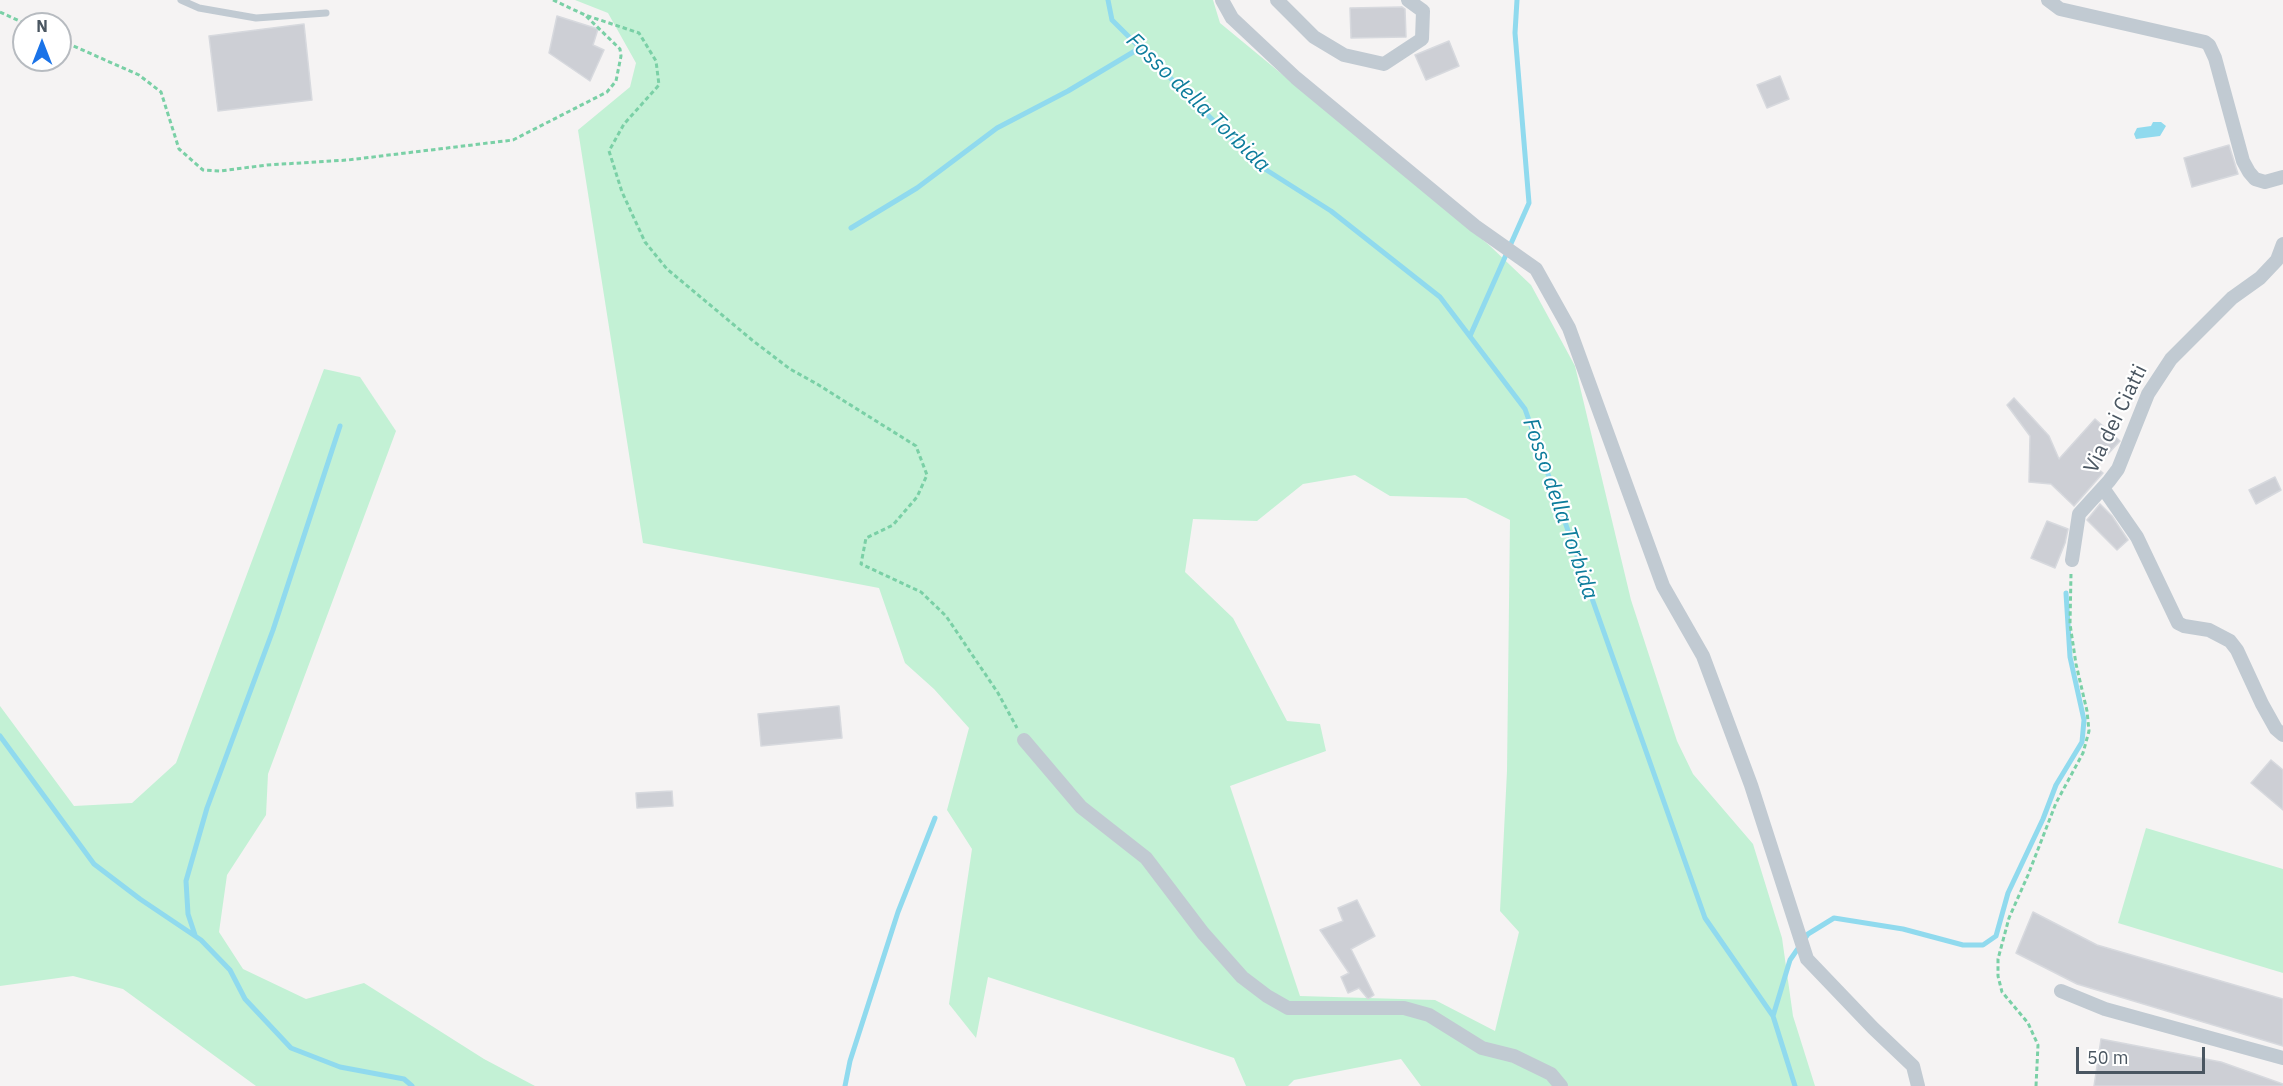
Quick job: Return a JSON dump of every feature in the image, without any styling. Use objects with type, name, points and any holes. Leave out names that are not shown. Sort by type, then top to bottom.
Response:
[{"type":"street","points":[[1222,0],[1232,18],[1296,78],[1475,226],[1536,269],[1569,328],[1663,586],[1702,656],[1751,785],[1808,959],[1913,1066],[1918,1086]]},
{"type":"street","points":[[1277,0],[1314,37],[1344,55],[1384,64],[1422,39],[1423,11],[1408,0]]},
{"type":"street","points":[[2048,0],[2060,9],[2210,45],[2248,172],[2255,179],[2265,182],[2283,177]]},
{"type":"street","name":"Via dei Ciatti","points":[[2283,244],[2277,260],[2232,298],[2171,359],[2148,394],[2118,469],[2103,488],[2137,537],[2178,622],[2184,626],[2210,630],[2230,641],[2237,650],[2262,704],[2283,735]]},
{"type":"street","points":[[2072,560],[2079,514],[2103,488]]},
{"type":"street","points":[[1024,740],[1081,807],[1146,858],[1203,933],[1242,977],[1267,996],[1288,1008],[1404,1008],[1430,1015],[1482,1048],[1514,1056],[1551,1074],[1560,1086]]},
{"type":"street","points":[[2061,992],[2105,1009],[2283,1058]]},
{"type":"lane","points":[[181,0],[198,8],[256,18],[326,13]]},
{"type":"path","points":[[553,0],[585,15],[639,33],[656,61],[660,85],[624,124],[609,151],[622,192],[645,242],[667,269],[783,363],[916,446],[927,475],[917,497],[893,525],[866,538],[861,564],[921,592],[946,616],[998,693],[1024,740]]},
{"type":"path","points":[[72,45],[139,75],[161,92],[179,149],[203,170],[220,171],[450,148],[513,140],[523,136],[549,120],[607,92],[616,81],[621,56],[620,49],[585,15]]},
{"type":"path","points":[[2036,1086],[2038,1045],[2028,1023],[2002,992],[1998,976],[1998,959],[2001,943],[2056,803],[2083,753],[2089,731],[2070,624],[2072,560]]},
{"type":"green space","points":[[575,0],[1213,0],[1220,23],[1489,245],[1531,285],[1575,366],[1631,600],[1677,741],[1693,774],[1753,844],[1782,938],[1793,1016],[1815,1086],[1421,1086],[1401,1059],[1294,1080],[1288,1086],[1246,1086],[1234,1058],[988,977],[976,1038],[949,1004],[972,849],[947,810],[969,728],[934,689],[905,663],[879,588],[643,543],[578,130],[630,87],[636,63],[608,13]],"holes":[[[1355,475],[1390,496],[1466,498],[1510,520],[1507,771],[1500,911],[1519,932],[1495,1031],[1435,1000],[1300,996],[1230,786],[1326,751],[1320,724],[1287,721],[1233,618],[1185,572],[1193,519],[1257,521],[1303,484]]]},
{"type":"green space","points":[[324,369],[360,377],[396,431],[268,774],[266,815],[227,875],[219,932],[243,969],[306,999],[364,983],[484,1059],[535,1086],[256,1086],[123,989],[73,976],[0,986],[0,706],[74,806],[132,803],[176,763]]},
{"type":"green space","points":[[2146,828],[2283,869],[2283,973],[2118,923]]},
{"type":"water","points":[[2153,122],[2161,122],[2166,126],[2160,136],[2136,139],[2134,134],[2137,128],[2151,126]]},
{"type":"building","points":[[1402,7],[1405,9],[1406,37],[1351,38],[1350,8]]},
{"type":"building","points":[[557,16],[598,29],[593,45],[604,50],[590,81],[549,53]]},
{"type":"building","points":[[304,24],[312,100],[218,111],[209,36]]},
{"type":"building","points":[[1449,41],[1459,66],[1426,80],[1415,55]]},
{"type":"building","points":[[1780,76],[1789,99],[1767,108],[1757,85]]},
{"type":"building","points":[[2229,145],[2238,174],[2192,187],[2184,158]]},
{"type":"building","points":[[2014,398],[2049,436],[2059,459],[2095,419],[2120,441],[2096,467],[2103,473],[2074,506],[2051,484],[2029,482],[2030,436],[2007,405]]},
{"type":"building","points":[[2275,477],[2281,490],[2256,504],[2249,490]]},
{"type":"building","points":[[2100,504],[2112,516],[2128,540],[2117,550],[2087,520]]},
{"type":"building","points":[[2047,521],[2068,529],[2055,568],[2031,558]]},
{"type":"building","points":[[839,706],[842,738],[761,746],[758,714]]},
{"type":"building","points":[[2271,760],[2283,770],[2283,810],[2251,783]]},
{"type":"building","points":[[672,791],[673,806],[637,808],[636,793]]},
{"type":"building","points":[[1357,900],[1375,936],[1351,949],[1374,995],[1368,999],[1359,988],[1348,993],[1341,977],[1349,973],[1320,930],[1343,921],[1338,908]]},
{"type":"building","points":[[2033,912],[2097,945],[2283,999],[2283,1046],[2077,984],[2016,953]]},
{"type":"building","points":[[2101,1039],[2221,1062],[2283,1084],[2283,1086],[2094,1086]]},
{"type":"waterway","name":"Fosso della Torbida","points":[[1108,0],[1112,20],[1257,164],[1331,211],[1440,297],[1525,409],[1705,918],[1773,1016],[1795,1086]]},
{"type":"waterway","points":[[1470,336],[1529,203],[1515,33],[1517,0]]},
{"type":"waterway","points":[[851,228],[917,188],[997,128],[1068,91],[1140,48]]},
{"type":"waterway","points":[[195,935],[188,914],[186,881],[207,808],[273,630],[340,426]]},
{"type":"waterway","points":[[1773,1016],[1790,960],[1808,934],[1834,918],[1903,929],[1963,945],[1983,945],[1996,936],[2008,893],[2043,819],[2056,785],[2082,742],[2084,720],[2070,657],[2066,593]]},
{"type":"waterway","points":[[0,736],[94,864],[140,899],[201,940],[230,970],[245,999],[291,1048],[340,1067],[404,1079],[412,1086]]},
{"type":"waterway","points":[[845,1086],[850,1061],[898,912],[935,818]]}]
